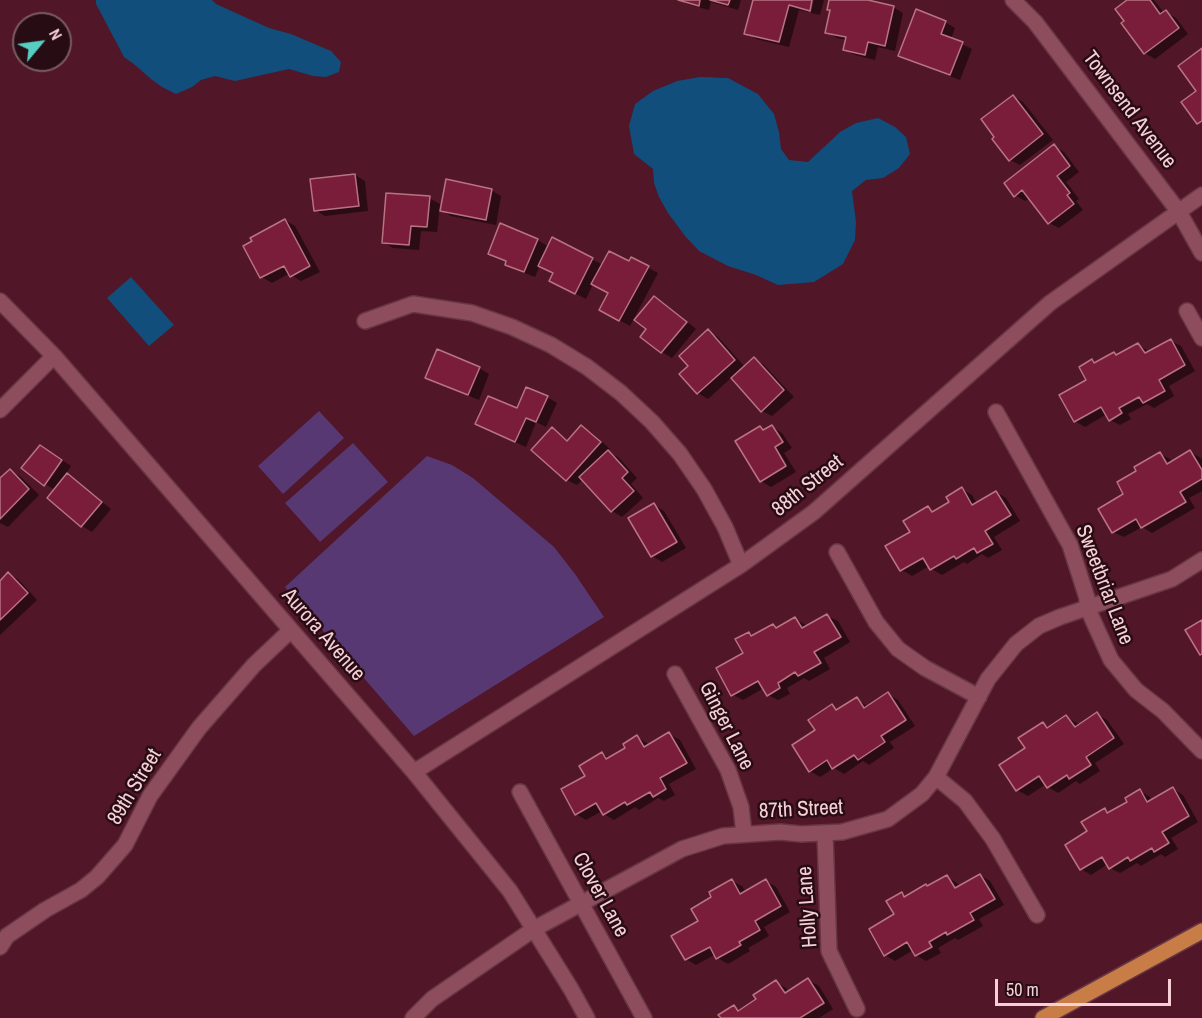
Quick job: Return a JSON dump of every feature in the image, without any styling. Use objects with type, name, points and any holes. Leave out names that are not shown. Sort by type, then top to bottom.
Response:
[{"type":"main road","points":[[1043,1018],[1202,931]]},
{"type":"street","name":"Townsend Avenue","points":[[1013,0],[1035,22],[1179,212],[1202,253]]},
{"type":"street","name":"88th Street","points":[[414,772],[741,565],[814,512],[1050,303],[1202,195]]},
{"type":"street","name":"Aurora Avenue","points":[[0,301],[54,356],[414,772],[510,891],[587,1018]]},
{"type":"street","points":[[365,321],[413,304],[472,313],[512,327],[551,345],[587,367],[621,393],[652,422],[680,454],[704,489],[725,527],[741,565]]},
{"type":"street","points":[[1187,311],[1202,338]]},
{"type":"street","points":[[0,410],[54,356]]},
{"type":"street","name":"Sweetbriar Lane","points":[[996,412],[1070,545],[1087,598],[1087,607],[1111,660],[1136,690],[1162,711],[1202,751]]},
{"type":"street","points":[[837,552],[876,622],[898,649],[925,668],[979,697]]},
{"type":"street","name":"87th Street","points":[[413,1018],[432,999],[534,929],[682,849],[723,836],[780,832],[801,834],[842,832],[888,819],[922,794],[936,777],[988,679],[1016,644],[1040,626],[1060,616],[1172,579],[1202,560]]},
{"type":"street","name":"89th Street","points":[[0,947],[7,936],[45,910],[81,890],[97,877],[125,845],[150,796],[199,728],[254,665],[291,630]]},
{"type":"street","name":"Ginger Lane","points":[[675,674],[728,770],[741,807],[744,834]]},
{"type":"street","points":[[936,777],[965,801],[993,839],[1037,915]]},
{"type":"street","name":"Clover Lane","points":[[520,792],[644,1018]]},
{"type":"street","name":"Holly Lane","points":[[825,833],[829,951],[857,1009]]},
{"type":"shaded area","points":[[319,411],[344,438],[283,494],[258,466]]},
{"type":"shaded area","points":[[353,443],[388,482],[320,542],[285,503]]},
{"type":"shaded area","points":[[427,456],[452,465],[473,478],[554,547],[604,617],[414,736],[285,587]]},
{"type":"water","points":[[96,0],[212,0],[216,4],[269,28],[291,34],[331,51],[341,62],[339,72],[326,77],[289,69],[235,81],[215,76],[201,80],[176,94],[162,87],[124,57]]},
{"type":"water","points":[[700,77],[728,78],[758,94],[774,114],[781,149],[789,160],[808,162],[840,132],[856,123],[878,118],[895,127],[906,137],[910,154],[899,168],[883,178],[866,180],[852,191],[856,222],[855,240],[843,264],[814,282],[778,285],[728,266],[699,251],[685,236],[659,197],[654,183],[653,169],[634,154],[629,126],[635,104],[653,91],[677,81]]},
{"type":"water","points":[[131,277],[174,325],[149,346],[107,298]]},
{"type":"building","points":[[678,0],[700,0],[699,6]]},
{"type":"building","points":[[710,0],[730,0],[728,5]]},
{"type":"building","points":[[753,0],[812,0],[810,11],[789,5],[779,42],[744,34]]},
{"type":"building","points":[[829,0],[868,0],[894,6],[885,46],[868,42],[865,55],[843,50],[846,37],[825,33],[830,10],[827,10]]},
{"type":"building","points":[[1127,0],[1150,0],[1160,14],[1166,10],[1179,28],[1144,54],[1121,23],[1124,21],[1115,9]]},
{"type":"building","points":[[916,9],[946,21],[941,34],[963,42],[950,75],[898,56]]},
{"type":"building","points":[[1202,48],[1202,121],[1197,124],[1181,102],[1196,91],[1178,66]]},
{"type":"building","points":[[1013,95],[1043,134],[1009,161],[992,139],[994,137],[981,119]]},
{"type":"building","points":[[1054,144],[1070,166],[1057,176],[1070,193],[1067,195],[1074,204],[1048,224],[1022,190],[1014,197],[1004,183]]},
{"type":"building","points":[[355,174],[359,206],[314,211],[310,179]]},
{"type":"building","points":[[446,179],[492,189],[486,220],[440,211]]},
{"type":"building","points":[[386,193],[430,196],[427,227],[411,226],[409,245],[382,243]]},
{"type":"building","points":[[285,219],[310,266],[290,277],[284,266],[260,278],[243,246],[252,241],[250,238]]},
{"type":"building","points":[[500,223],[538,239],[524,272],[505,265],[506,261],[488,254]]},
{"type":"building","points":[[552,237],[593,258],[575,294],[549,281],[553,273],[538,266]]},
{"type":"building","points":[[609,251],[629,261],[631,257],[649,266],[619,321],[599,310],[608,293],[591,284]]},
{"type":"building","points":[[654,296],[687,322],[661,353],[640,337],[646,329],[634,320]]},
{"type":"building","points":[[708,329],[735,360],[697,394],[679,374],[688,366],[679,356]]},
{"type":"building","points":[[1171,339],[1185,365],[1159,380],[1165,391],[1143,403],[1139,397],[1119,408],[1122,413],[1109,421],[1101,407],[1074,422],[1059,395],[1086,380],[1079,367],[1092,359],[1094,363],[1114,352],[1116,355],[1138,343],[1145,353]]},
{"type":"building","points":[[437,349],[480,367],[468,395],[425,378]]},
{"type":"building","points":[[754,357],[784,390],[761,412],[731,378]]},
{"type":"building","points":[[526,387],[548,396],[536,422],[526,418],[515,442],[475,424],[488,396],[517,408]]},
{"type":"building","points":[[581,425],[601,442],[566,481],[531,450],[552,427],[567,441]]},
{"type":"building","points":[[772,425],[783,442],[775,447],[786,466],[760,482],[735,441],[760,426],[763,430]]},
{"type":"building","points":[[40,445],[62,460],[44,486],[21,468]]},
{"type":"building","points":[[608,450],[628,472],[622,478],[634,491],[611,512],[579,477]]},
{"type":"building","points":[[1190,450],[1202,470],[1202,479],[1180,492],[1186,502],[1141,528],[1136,519],[1112,533],[1098,509],[1123,494],[1117,482],[1136,471],[1134,467],[1160,452],[1167,464]]},
{"type":"building","points":[[10,469],[29,489],[0,519],[0,478]]},
{"type":"building","points":[[67,473],[102,502],[81,527],[47,498]]},
{"type":"building","points":[[962,487],[972,505],[996,491],[1011,515],[985,531],[993,544],[977,553],[974,548],[956,559],[954,556],[930,570],[923,558],[900,571],[885,546],[910,532],[903,521],[928,506],[932,512],[949,502],[946,497]]},
{"type":"building","points":[[654,503],[677,542],[651,557],[628,518]]},
{"type":"building","points":[[8,572],[28,593],[0,620],[0,581]]},
{"type":"building","points":[[827,614],[841,637],[814,652],[821,663],[798,676],[795,672],[778,683],[780,688],[767,696],[758,681],[731,696],[716,668],[743,653],[735,639],[749,632],[751,636],[773,624],[776,628],[795,617],[802,628]]},
{"type":"building","points":[[1202,620],[1202,654],[1200,655],[1185,630]]},
{"type":"building","points":[[888,692],[906,720],[881,736],[885,742],[858,760],[854,755],[832,769],[827,760],[809,772],[792,745],[815,730],[808,720],[832,704],[836,710],[857,697],[864,708]]},
{"type":"building","points":[[1097,712],[1114,738],[1086,757],[1091,765],[1069,779],[1067,775],[1047,788],[1039,776],[1016,791],[999,765],[1025,748],[1018,738],[1043,722],[1047,728],[1066,715],[1075,727]]},
{"type":"building","points":[[669,732],[687,763],[660,778],[666,789],[653,797],[650,792],[627,805],[625,802],[603,815],[596,803],[575,815],[561,789],[585,776],[579,766],[602,752],[606,759],[625,748],[623,744],[637,735],[644,747]]},
{"type":"building","points":[[1173,787],[1189,816],[1162,832],[1169,843],[1154,852],[1152,848],[1130,861],[1128,857],[1109,869],[1102,857],[1080,870],[1065,845],[1087,831],[1081,822],[1105,808],[1107,813],[1127,802],[1125,798],[1140,789],[1147,802]]},
{"type":"building","points":[[980,874],[995,899],[970,913],[974,920],[929,942],[932,947],[915,956],[907,942],[884,956],[869,929],[894,914],[886,901],[902,892],[904,897],[947,875],[955,888]]},
{"type":"building","points":[[732,879],[740,894],[766,879],[781,906],[755,921],[760,930],[739,942],[741,945],[736,948],[716,959],[710,947],[685,960],[671,936],[698,921],[691,909],[711,897],[709,892]]},
{"type":"building","points":[[808,978],[824,1003],[800,1018],[721,1018],[718,1015],[734,1005],[738,1011],[756,999],[753,995],[776,980],[785,993]]}]
